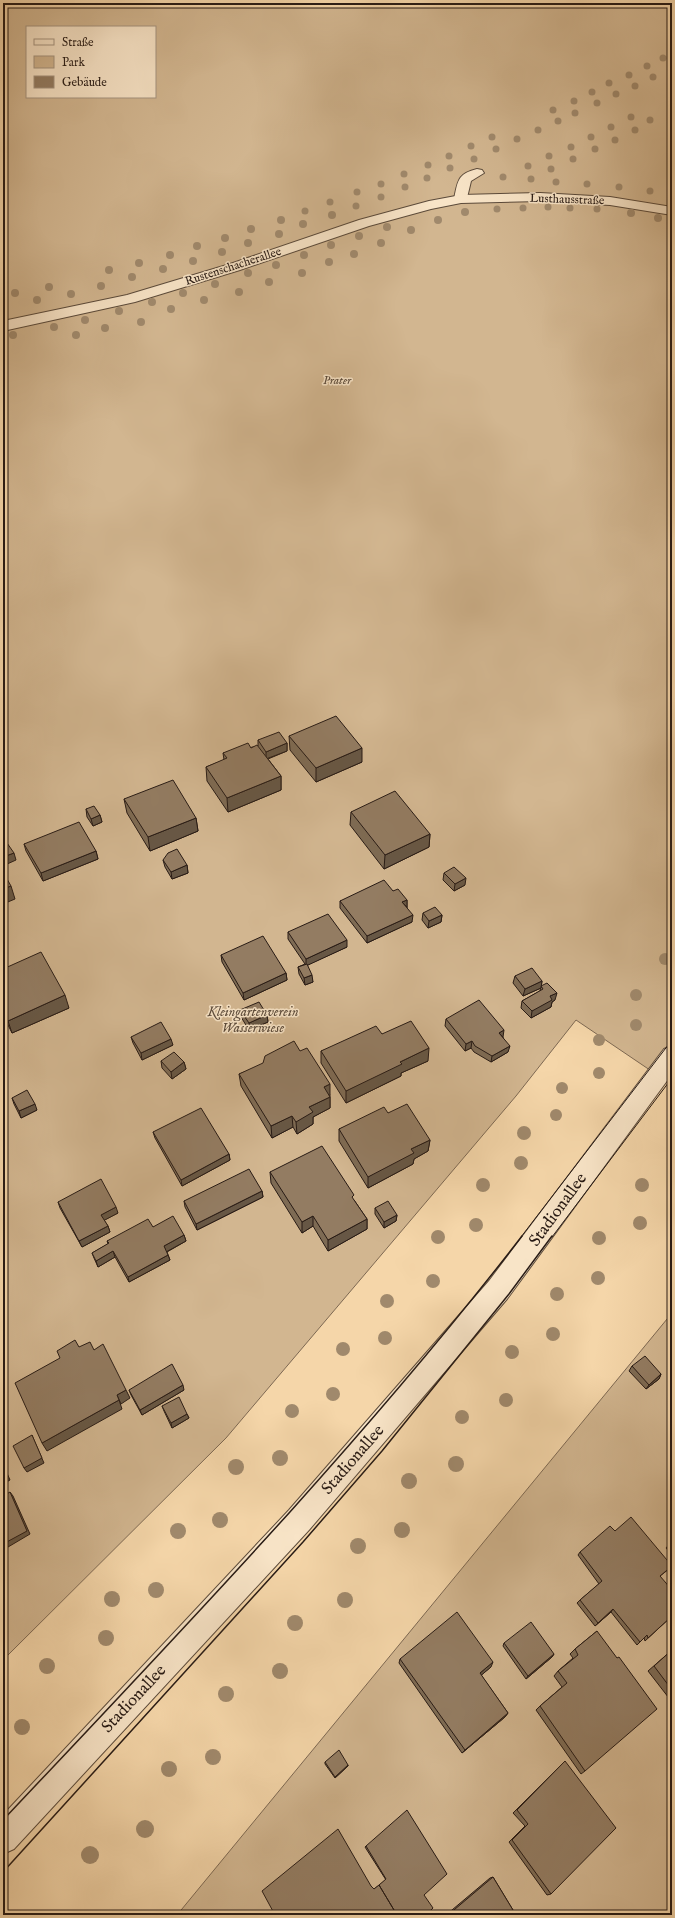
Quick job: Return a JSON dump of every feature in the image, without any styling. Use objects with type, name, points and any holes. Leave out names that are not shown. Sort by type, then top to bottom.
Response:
[{"type":"street","points":[[461,198],[465,179],[477,173]]},
{"type":"street","name":"Lusthausstraße","points":[[461,198],[540,197],[594,200],[672,211]]},
{"type":"street","name":"Rustenschacherallee","points":[[3,326],[130,299],[235,267],[364,223],[429,205],[461,198]]},
{"type":"street","name":"Stadionallee","points":[[3,1838],[299,1520],[498,1290],[602,1148],[672,1056]]},
{"type":"green space","name":"Prater","points":[[3,3],[672,3],[672,1085],[576,1020],[516,1096],[226,1438],[3,1660]]},
{"type":"green space","points":[[672,1313],[672,1915],[177,1915]]},
{"type":"building","points":[[336,716],[362,748],[316,768],[289,736]]},
{"type":"building","points":[[279,732],[287,743],[266,752],[258,740]]},
{"type":"building","points":[[248,743],[251,748],[257,745],[281,776],[227,798],[206,767],[227,758],[223,753]]},
{"type":"building","points":[[173,780],[196,818],[148,837],[124,799]]},
{"type":"building","points":[[395,791],[430,834],[385,855],[351,812]]},
{"type":"building","points":[[94,806],[100,815],[91,819],[86,809]]},
{"type":"building","points":[[79,822],[96,851],[41,873],[24,844]]},
{"type":"building","points":[[7,843],[14,853],[3,857],[3,845]]},
{"type":"building","points":[[177,849],[187,865],[171,872],[163,860],[168,853]]},
{"type":"building","points":[[454,867],[466,878],[455,884],[444,873]]},
{"type":"building","points":[[3,872],[11,886],[3,889]]},
{"type":"building","points":[[384,880],[393,891],[398,889],[407,900],[402,902],[413,915],[367,936],[340,901]]},
{"type":"building","points":[[435,907],[442,915],[429,921],[423,913]]},
{"type":"building","points":[[328,914],[347,940],[306,959],[288,932]]},
{"type":"building","points":[[263,936],[286,973],[243,993],[221,955]]},
{"type":"building","points":[[41,952],[65,995],[8,1021],[3,1011],[3,969]]},
{"type":"building","points":[[307,964],[312,975],[304,978],[298,967]]},
{"type":"building","points":[[532,968],[542,981],[525,989],[515,976]]},
{"type":"building","points":[[547,983],[557,993],[550,996],[552,1000],[532,1011],[522,1001],[543,989],[541,986]]},
{"type":"building","points":[[479,1000],[504,1030],[499,1033],[510,1046],[492,1056],[475,1046],[472,1041],[466,1044],[446,1019]]},
{"type":"building","points":[[259,1002],[267,1015],[249,1023],[240,1010]]},
{"type":"building","points":[[411,1021],[429,1048],[400,1062],[402,1064],[346,1091],[321,1051],[376,1026],[382,1034]]},
{"type":"building","points":[[161,1022],[171,1039],[141,1053],[131,1037]]},
{"type":"building","points":[[294,1041],[300,1051],[307,1048],[330,1084],[324,1087],[330,1097],[309,1107],[313,1112],[296,1122],[292,1116],[271,1126],[239,1074],[263,1063],[265,1056]]},
{"type":"building","points":[[174,1052],[184,1062],[171,1072],[161,1061]]},
{"type":"building","points":[[27,1090],[35,1104],[19,1111],[12,1098]]},
{"type":"building","points":[[407,1104],[430,1140],[411,1149],[414,1153],[368,1177],[339,1129],[384,1107],[388,1113]]},
{"type":"building","points":[[201,1108],[229,1154],[181,1180],[153,1132]]},
{"type":"building","points":[[322,1146],[354,1195],[352,1197],[367,1219],[328,1240],[313,1216],[302,1222],[270,1172]]},
{"type":"building","points":[[249,1169],[262,1191],[196,1224],[184,1201]]},
{"type":"building","points":[[101,1179],[116,1207],[101,1215],[108,1226],[79,1241],[58,1202]]},
{"type":"building","points":[[388,1201],[397,1215],[384,1222],[375,1208]]},
{"type":"building","points":[[173,1216],[184,1235],[164,1246],[168,1255],[128,1277],[113,1251],[96,1261],[92,1253],[109,1243],[107,1241],[148,1219],[153,1227]]},
{"type":"building","points":[[75,1340],[79,1347],[90,1342],[94,1350],[103,1344],[126,1390],[117,1395],[119,1400],[42,1443],[15,1383],[60,1358],[57,1351]]},
{"type":"building","points":[[645,1356],[661,1374],[649,1385],[632,1366]]},
{"type":"building","points":[[172,1364],[183,1385],[140,1410],[129,1390]]},
{"type":"building","points":[[179,1397],[187,1414],[171,1423],[162,1406]]},
{"type":"building","points":[[32,1435],[42,1458],[24,1468],[13,1446]]},
{"type":"building","points":[[3,1466],[7,1476],[3,1478]]},
{"type":"building","points":[[10,1492],[27,1531],[3,1544],[3,1496]]},
{"type":"building","points":[[631,1517],[672,1566],[660,1576],[672,1590],[672,1616],[648,1638],[647,1635],[640,1642],[613,1609],[598,1623],[580,1600],[602,1581],[580,1552],[610,1526],[615,1531]]},
{"type":"building","points":[[457,1612],[493,1662],[480,1673],[508,1713],[465,1750],[400,1659]]},
{"type":"building","points":[[531,1622],[554,1654],[528,1676],[504,1643]]},
{"type":"building","points":[[597,1631],[617,1658],[619,1657],[657,1709],[585,1771],[540,1706],[567,1683],[558,1671],[578,1655],[575,1649]]},
{"type":"building","points":[[672,1650],[672,1690],[654,1666]]},
{"type":"building","points":[[339,1750],[348,1765],[335,1777],[325,1762]]},
{"type":"building","points":[[565,1761],[616,1828],[551,1894],[512,1840],[528,1824],[517,1810]]},
{"type":"building","points":[[407,1810],[447,1874],[424,1895],[433,1908],[426,1915],[397,1915],[379,1885],[386,1879],[366,1846]]},
{"type":"building","points":[[338,1829],[371,1886],[374,1889],[379,1885],[397,1915],[275,1915],[262,1891]]},
{"type":"building","points":[[493,1877],[516,1915],[448,1915]]},
{"type":"tram line","points":[[521,1237],[672,1040]]},
{"type":"tram line","points":[[552,1237],[672,1078]]},
{"type":"tram line","points":[[3,1820],[204,1606],[335,1462],[399,1388],[522,1236]]},
{"type":"tram line","points":[[3,1872],[303,1542],[382,1451],[509,1294],[552,1236]]},
{"type":"park label","name":"Kleingartenverein Wasserwiese","points":[[253,1020]]}]
